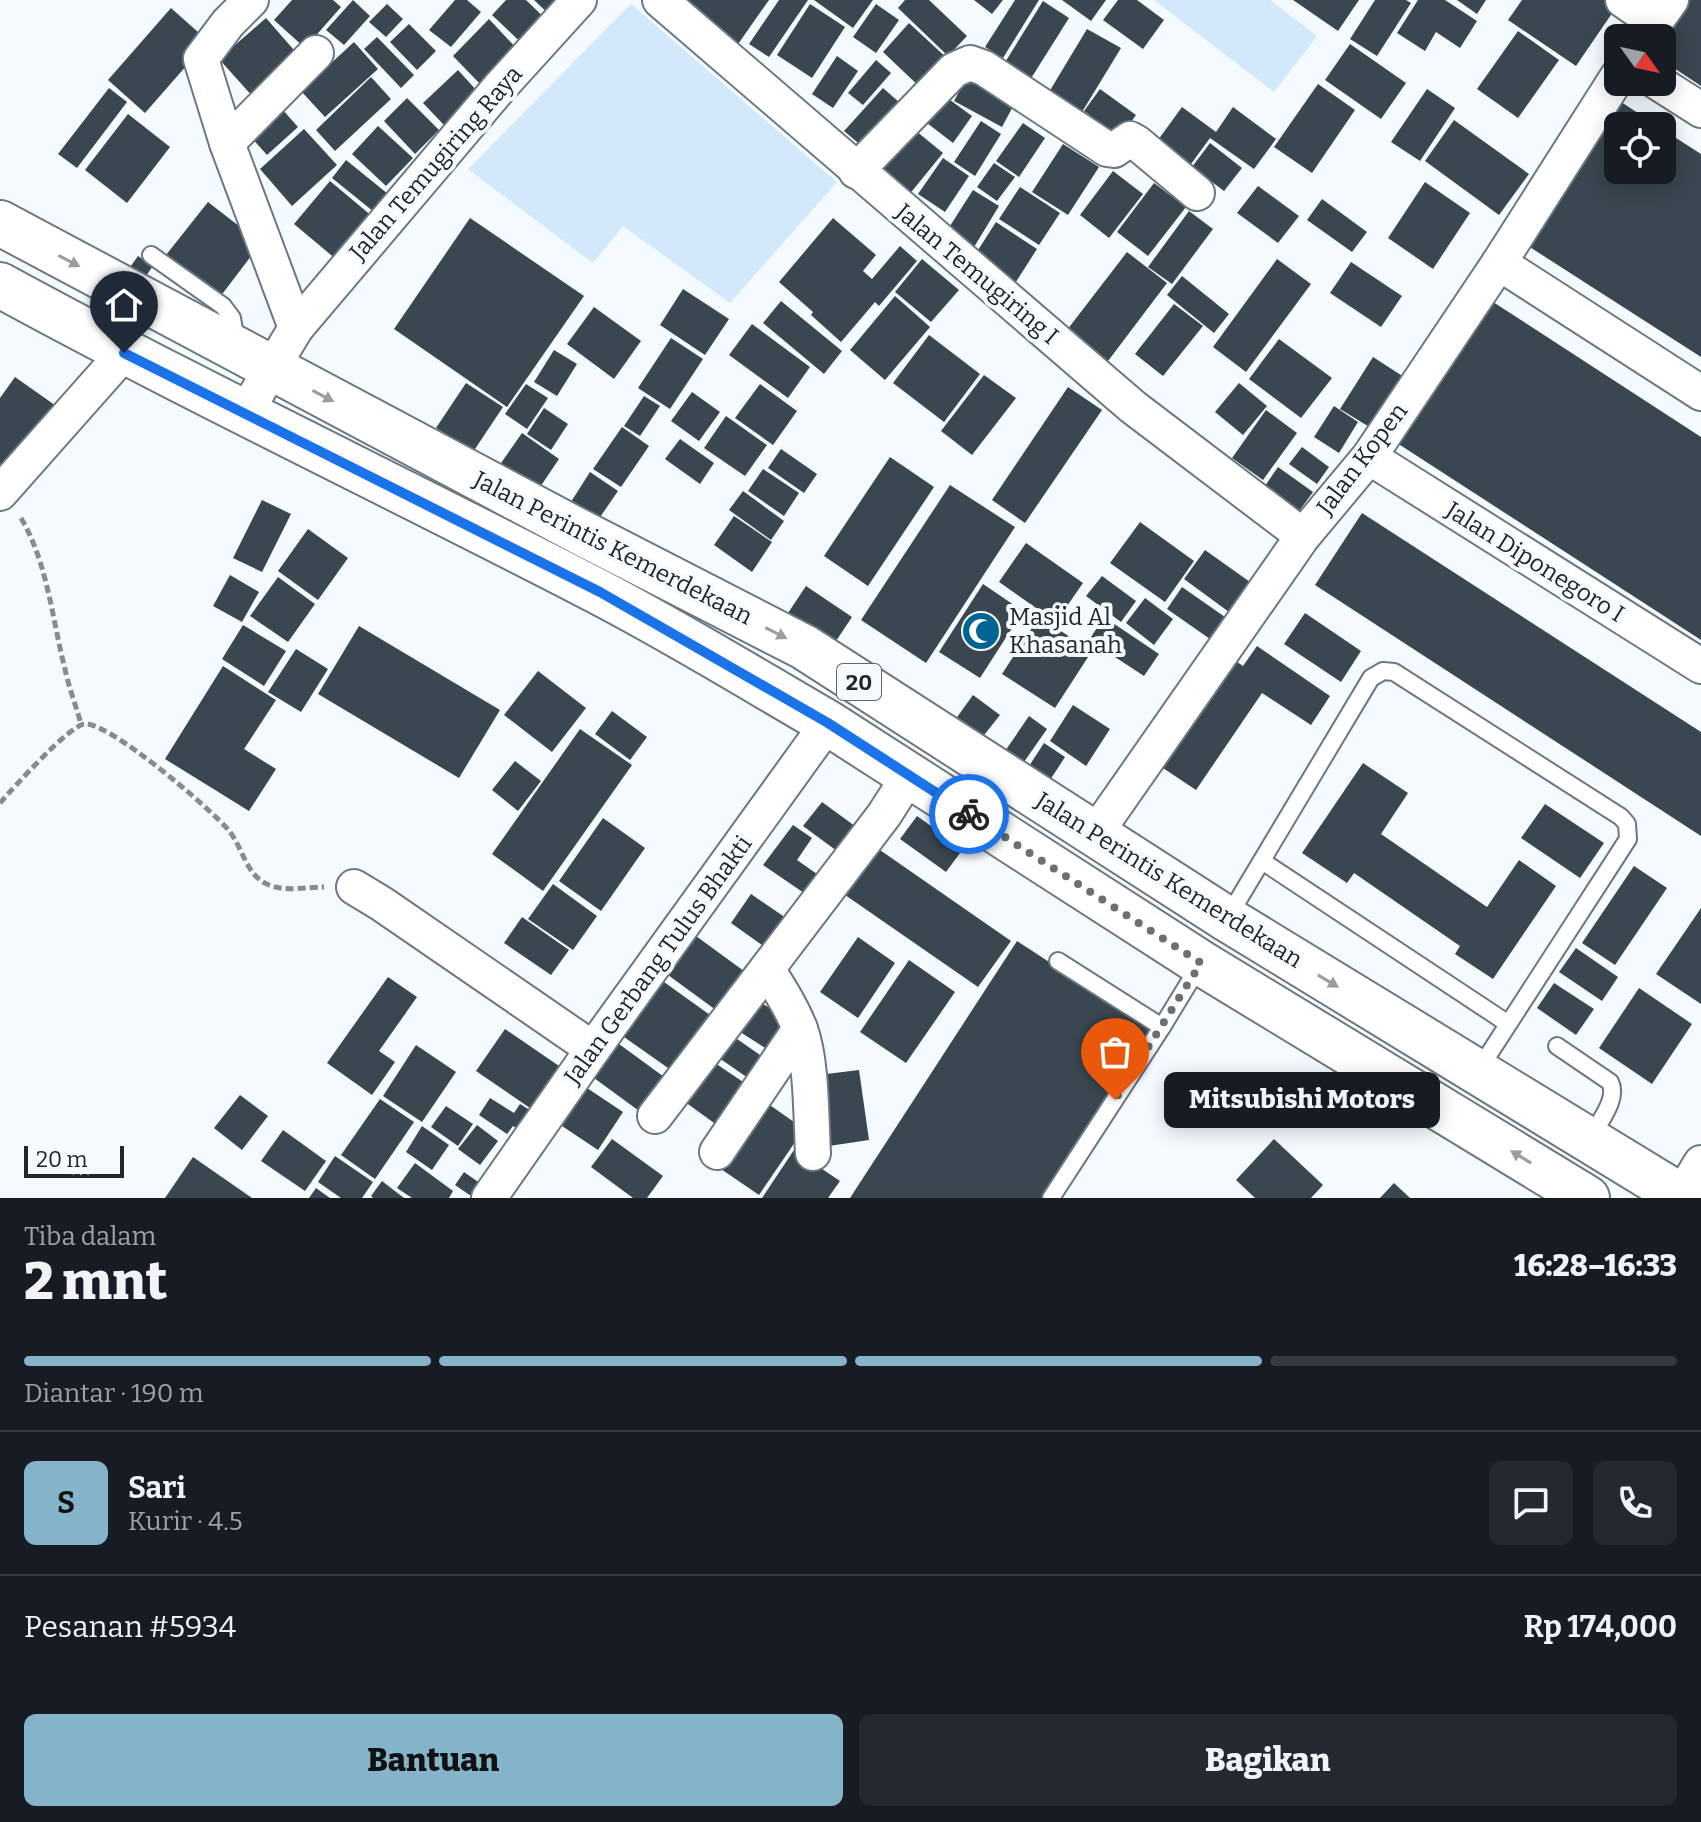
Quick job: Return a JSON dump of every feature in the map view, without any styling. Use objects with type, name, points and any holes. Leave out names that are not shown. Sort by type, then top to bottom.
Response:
[{"type":"highway","name":"Jalan Perintis Kemerdekaan","points":[[0,223],[254,360],[804,647],[1227,919],[1589,1140],[1686,1189]]},
{"type":"highway","name":"Jalan Perintis Kemerdekaan","points":[[0,285],[124,353],[600,592],[828,723],[1201,963],[1587,1198]]},
{"type":"highway","points":[[1201,963],[1227,919]]},
{"type":"street","name":"Jalan Temugiring Raya","points":[[254,360],[296,328],[500,87],[579,0]]},
{"type":"street","name":"Jalan Temugiring I","points":[[660,0],[1133,407],[1303,536]]},
{"type":"street","points":[[1623,0],[1657,20]]},
{"type":"street","points":[[239,12],[201,59],[227,143],[296,328]]},
{"type":"street","points":[[227,143],[316,53]]},
{"type":"street","points":[[856,171],[954,70],[970,63],[984,68],[1107,149],[1114,150],[1125,140],[1137,143],[1197,193]]},
{"type":"street","points":[[1676,94],[1701,110]]},
{"type":"street","name":"Jalan Kopen","points":[[1095,834],[1303,536],[1369,457],[1499,263],[1605,96]]},
{"type":"street","points":[[1499,263],[1701,393]]},
{"type":"street","points":[[2,491],[124,353]]},
{"type":"street","points":[[245,413],[254,360]]},
{"type":"street","name":"Jalan Diponegoro I","points":[[1369,457],[1701,666]]},
{"type":"street","name":"Jalan Gerbang Tulus Bhakti","points":[[489,1198],[828,723]]},
{"type":"street","points":[[655,1116],[884,815],[909,776]]},
{"type":"street","points":[[354,887],[593,1049]]},
{"type":"street","points":[[767,969],[800,1029],[809,1087],[813,1153]]},
{"type":"street","points":[[717,1152],[800,1029]]},
{"type":"lane","points":[[151,255],[223,306],[254,360]]},
{"type":"lane","points":[[1227,919],[1371,678],[1383,671],[1394,672],[1621,817],[1627,824],[1628,839],[1477,1072]]},
{"type":"lane","points":[[1262,861],[1507,1023]]},
{"type":"lane","points":[[1058,961],[1162,1027]]},
{"type":"lane","points":[[1051,1198],[1201,963]]},
{"type":"lane","points":[[1557,1046],[1610,1082],[1614,1088],[1613,1098],[1589,1140]]},
{"type":"path","points":[[2,491],[34,542],[46,581],[65,672],[81,724]]},
{"type":"path","points":[[0,803],[65,736],[81,724],[98,727],[196,797],[232,835],[259,879],[270,886],[354,887]]},
{"type":"shaded area","points":[[1154,0],[1270,0],[1317,36],[1274,92]]},
{"type":"shaded area","points":[[631,4],[837,182],[730,303],[623,226],[593,263],[468,169]]},
{"type":"building","points":[[292,0],[333,0],[341,7],[305,48],[274,20]]},
{"type":"building","points":[[353,0],[370,16],[344,45],[326,30]]},
{"type":"building","points":[[455,0],[467,0],[481,12],[451,47],[429,30]]},
{"type":"building","points":[[506,0],[526,0],[553,26],[530,51],[492,15]]},
{"type":"building","points":[[534,0],[574,0],[555,20]]},
{"type":"building","points":[[669,0],[769,0],[736,47]]},
{"type":"building","points":[[779,0],[808,0],[769,57],[749,44]]},
{"type":"building","points":[[814,0],[873,0],[853,28]]},
{"type":"building","points":[[905,0],[929,0],[967,36],[948,56],[898,8]]},
{"type":"building","points":[[974,0],[1003,0],[992,14]]},
{"type":"building","points":[[1015,0],[1039,0],[1003,58],[985,47]]},
{"type":"building","points":[[1062,0],[1106,0],[1091,21]]},
{"type":"building","points":[[1118,0],[1137,0],[1164,20],[1143,49],[1103,20]]},
{"type":"building","points":[[1293,0],[1359,0],[1338,31]]},
{"type":"building","points":[[1375,0],[1406,0],[1411,3],[1377,56],[1350,39]]},
{"type":"building","points":[[1418,0],[1445,0],[1477,21],[1460,48],[1436,32],[1425,51],[1397,33]]},
{"type":"building","points":[[1457,0],[1486,0],[1477,14]]},
{"type":"building","points":[[1522,0],[1608,0],[1617,6],[1576,66],[1508,20]]},
{"type":"building","points":[[1683,0],[1701,0],[1701,86],[1676,69],[1676,24],[1670,24]]},
{"type":"building","points":[[1043,1],[1069,18],[1030,80],[1004,64]]},
{"type":"building","points":[[387,4],[403,19],[386,37],[369,22]]},
{"type":"building","points":[[810,4],[845,27],[812,78],[777,55]]},
{"type":"building","points":[[876,4],[899,20],[876,53],[853,37]]},
{"type":"building","points":[[171,8],[208,41],[145,113],[108,80]]},
{"type":"building","points":[[266,18],[300,57],[254,98],[219,59]]},
{"type":"building","points":[[489,19],[519,51],[483,87],[453,56]]},
{"type":"building","points":[[909,23],[950,61],[923,90],[883,52]]},
{"type":"building","points":[[409,24],[436,51],[417,70],[390,42]]},
{"type":"building","points":[[1087,29],[1121,48],[1082,112],[1049,92]]},
{"type":"building","points":[[1518,31],[1559,60],[1518,118],[1477,89]]},
{"type":"building","points":[[377,37],[414,75],[401,88],[364,49]]},
{"type":"building","points":[[354,42],[378,69],[325,117],[301,91]]},
{"type":"building","points":[[1350,44],[1406,83],[1381,119],[1325,80]]},
{"type":"building","points":[[837,56],[858,71],[833,108],[812,94]]},
{"type":"building","points":[[876,60],[891,73],[863,105],[848,93]]},
{"type":"building","points":[[458,70],[478,92],[444,125],[423,103]]},
{"type":"building","points":[[970,71],[1018,97],[1002,127],[954,101]]},
{"type":"building","points":[[371,77],[391,99],[335,151],[316,130]]},
{"type":"building","points":[[1318,84],[1355,110],[1312,173],[1274,147]]},
{"type":"building","points":[[109,88],[127,102],[77,168],[58,154]]},
{"type":"building","points":[[883,88],[908,110],[870,153],[844,131]]},
{"type":"building","points":[[1100,89],[1136,115],[1120,137],[1084,111]]},
{"type":"building","points":[[1427,89],[1455,108],[1420,161],[1391,142]]},
{"type":"building","points":[[946,97],[972,116],[953,143],[927,123]]},
{"type":"building","points":[[407,98],[439,130],[415,154],[384,121]]},
{"type":"building","points":[[1618,100],[1636,112],[1610,112]]},
{"type":"building","points":[[1182,107],[1216,132],[1233,107],[1276,139],[1254,169],[1210,138],[1191,164],[1158,140]]},
{"type":"building","points":[[282,109],[298,127],[267,155],[251,137]]},
{"type":"building","points":[[128,114],[170,147],[127,203],[85,170]]},
{"type":"building","points":[[1454,120],[1529,174],[1499,215],[1425,161]]},
{"type":"building","points":[[981,121],[1001,134],[975,176],[954,162]]},
{"type":"building","points":[[1604,122],[1604,184],[1676,184],[1676,138],[1701,154],[1701,357],[1525,244]]},
{"type":"building","points":[[1023,123],[1045,138],[1019,177],[996,161]]},
{"type":"building","points":[[378,126],[413,158],[386,186],[352,154]]},
{"type":"building","points":[[910,126],[943,153],[904,201],[871,175]]},
{"type":"building","points":[[304,129],[337,165],[292,206],[260,169]]},
{"type":"building","points":[[1210,143],[1242,168],[1224,191],[1192,167]]},
{"type":"building","points":[[1063,144],[1099,167],[1068,215],[1032,192]]},
{"type":"building","points":[[943,158],[969,176],[945,212],[918,194]]},
{"type":"building","points":[[346,160],[393,198],[379,216],[332,178]]},
{"type":"building","points":[[994,163],[1015,177],[997,201],[977,187]]},
{"type":"building","points":[[1113,171],[1143,194],[1109,238],[1080,215]]},
{"type":"building","points":[[330,181],[373,217],[337,260],[294,224]]},
{"type":"building","points":[[1425,182],[1470,213],[1433,269],[1388,238]]},
{"type":"building","points":[[1154,183],[1186,207],[1148,256],[1117,232]]},
{"type":"building","points":[[1258,186],[1299,216],[1278,243],[1237,213]]},
{"type":"building","points":[[1020,187],[1060,213],[1039,245],[999,219]]},
{"type":"building","points":[[973,190],[999,206],[968,257],[941,240]]},
{"type":"building","points":[[1322,199],[1367,232],[1352,252],[1307,220]]},
{"type":"building","points":[[208,202],[261,243],[220,297],[166,255]]},
{"type":"building","points":[[1189,211],[1213,229],[1172,284],[1148,267]]},
{"type":"building","points":[[470,218],[584,296],[507,407],[394,329]]},
{"type":"building","points":[[833,218],[876,255],[863,271],[872,279],[900,246],[917,261],[879,306],[875,302],[841,342],[779,282]]},
{"type":"building","points":[[996,222],[1037,249],[1012,288],[971,261]]},
{"type":"building","points":[[1127,252],[1167,283],[1108,361],[1067,330]]},
{"type":"building","points":[[138,256],[153,266],[138,287],[123,277]]},
{"type":"building","points":[[922,259],[959,290],[931,322],[895,292]]},
{"type":"building","points":[[1277,259],[1311,284],[1246,372],[1213,347]]},
{"type":"building","points":[[1351,262],[1402,296],[1381,327],[1330,293]]},
{"type":"building","points":[[1182,276],[1229,314],[1214,333],[1167,295]]},
{"type":"building","points":[[683,289],[729,319],[705,355],[660,325]]},
{"type":"building","points":[[895,296],[930,327],[885,380],[850,350]]},
{"type":"building","points":[[1490,300],[1701,437],[1701,640],[1397,443]]},
{"type":"building","points":[[781,301],[842,351],[824,374],[763,323]]},
{"type":"building","points":[[1174,304],[1203,326],[1163,376],[1135,354]]},
{"type":"building","points":[[594,307],[641,341],[614,379],[567,344]]},
{"type":"building","points":[[752,324],[810,367],[788,398],[729,355]]},
{"type":"building","points":[[929,335],[980,374],[944,422],[893,383]]},
{"type":"building","points":[[671,338],[703,359],[670,409],[638,388]]},
{"type":"building","points":[[1279,339],[1332,378],[1301,418],[1249,379]]},
{"type":"building","points":[[554,350],[577,364],[557,396],[534,382]]},
{"type":"building","points":[[1373,357],[1404,377],[1371,428],[1340,409]]},
{"type":"building","points":[[984,375],[1016,398],[972,455],[941,431]]},
{"type":"building","points":[[15,377],[59,408],[0,491],[0,398]]},
{"type":"building","points":[[466,383],[503,407],[473,452],[436,428]]},
{"type":"building","points":[[1239,383],[1267,406],[1243,435],[1215,412]]},
{"type":"building","points":[[526,384],[548,398],[527,429],[505,414]]},
{"type":"building","points":[[760,384],[797,411],[773,445],[735,418]]},
{"type":"building","points":[[1068,387],[1102,410],[1025,523],[992,500]]},
{"type":"building","points":[[692,392],[720,412],[699,441],[671,421]]},
{"type":"building","points":[[644,396],[660,406],[640,436],[624,426]]},
{"type":"building","points":[[1334,406],[1358,422],[1339,453],[1314,437]]},
{"type":"building","points":[[544,408],[568,424],[551,450],[527,434]]},
{"type":"building","points":[[1266,410],[1297,433],[1263,480],[1232,458]]},
{"type":"building","points":[[726,416],[767,445],[745,476],[704,448]]},
{"type":"building","points":[[622,427],[649,446],[621,487],[593,469]]},
{"type":"building","points":[[522,433],[559,459],[532,499],[494,473]]},
{"type":"building","points":[[680,439],[714,463],[700,484],[665,459]]},
{"type":"building","points":[[1302,447],[1329,467],[1317,484],[1289,464]]},
{"type":"building","points":[[781,449],[817,474],[804,493],[768,468]]},
{"type":"building","points":[[890,457],[934,487],[868,586],[824,556]]},
{"type":"building","points":[[1278,467],[1313,492],[1294,518],[1260,493]]},
{"type":"building","points":[[763,469],[799,493],[784,516],[748,491]]},
{"type":"building","points":[[590,472],[618,491],[596,523],[569,505]]},
{"type":"building","points":[[950,485],[1015,527],[926,663],[861,620]]},
{"type":"building","points":[[743,491],[784,521],[771,540],[729,510]]},
{"type":"building","points":[[262,500],[291,514],[262,572],[233,558]]},
{"type":"building","points":[[1362,513],[1701,732],[1701,836],[1315,585]]},
{"type":"building","points":[[734,516],[772,542],[752,572],[714,545]]},
{"type":"building","points":[[1140,522],[1194,561],[1165,602],[1110,563]]},
{"type":"building","points":[[308,529],[348,558],[318,600],[278,571]]},
{"type":"building","points":[[1026,543],[1083,583],[1056,622],[999,582]]},
{"type":"building","points":[[1205,550],[1250,582],[1229,612],[1184,579]]},
{"type":"building","points":[[230,575],[259,592],[242,622],[213,606]]},
{"type":"building","points":[[1102,576],[1136,601],[1121,622],[1086,596]]},
{"type":"building","points":[[278,577],[315,604],[288,642],[250,616]]},
{"type":"building","name":"Masjid Al Khasanah","points":[[983,584],[1023,611],[980,678],[939,652]]},
{"type":"building","points":[[806,586],[852,617],[834,644],[788,613]]},
{"type":"building","points":[[1182,587],[1225,617],[1210,639],[1167,609]]},
{"type":"building","points":[[1145,598],[1173,619],[1154,645],[1126,623]]},
{"type":"building","points":[[1305,613],[1361,651],[1341,682],[1284,644]]},
{"type":"building","points":[[1039,617],[1092,651],[1055,708],[1002,674]]},
{"type":"building","points":[[1104,617],[1159,654],[1144,676],[1089,640]]},
{"type":"building","points":[[243,625],[286,651],[264,686],[222,659]]},
{"type":"building","points":[[359,626],[500,710],[459,778],[318,694]]},
{"type":"building","points":[[1257,646],[1330,696],[1311,725],[1262,693],[1196,790],[1157,764],[1230,657],[1243,666]]},
{"type":"building","points":[[296,649],[328,669],[301,712],[268,692]]},
{"type":"building","points":[[223,666],[276,700],[244,749],[276,769],[249,811],[165,759]]},
{"type":"building","points":[[538,671],[586,708],[552,752],[504,715]]},
{"type":"building","points":[[973,695],[1000,715],[981,739],[955,720]]},
{"type":"building","points":[[1073,705],[1110,729],[1086,766],[1050,741]]},
{"type":"building","points":[[612,711],[647,737],[630,760],[595,734]]},
{"type":"building","points":[[1029,716],[1047,729],[1017,772],[999,760]]},
{"type":"building","points":[[580,729],[632,765],[543,891],[492,854]]},
{"type":"building","points":[[1044,743],[1065,757],[1041,794],[1020,780]]},
{"type":"building","points":[[515,761],[541,781],[518,811],[492,790]]},
{"type":"building","points":[[1363,763],[1408,793],[1381,834],[1487,907],[1519,860],[1556,886],[1493,979],[1455,954],[1460,946],[1354,873],[1347,883],[1302,853]]},
{"type":"building","points":[[822,802],[859,829],[841,854],[803,826]]},
{"type":"building","points":[[1545,804],[1604,843],[1580,878],[1521,838]]},
{"type":"building","points":[[917,816],[963,849],[946,872],[900,839]]},
{"type":"building","points":[[603,818],[645,848],[601,911],[559,881]]},
{"type":"building","points":[[793,825],[812,838],[797,860],[817,874],[804,893],[763,865]]},
{"type":"building","points":[[867,841],[1011,941],[978,987],[835,888]]},
{"type":"building","points":[[1634,866],[1667,888],[1615,965],[1582,943]]},
{"type":"building","points":[[553,884],[597,916],[573,950],[528,919]]},
{"type":"building","points":[[751,894],[786,918],[766,948],[731,923]]},
{"type":"building","points":[[1701,908],[1701,1004],[1656,974]]},
{"type":"building","points":[[522,917],[569,950],[551,975],[504,943]]},
{"type":"building","points":[[696,936],[748,974],[720,1013],[668,975]]},
{"type":"building","points":[[858,937],[895,963],[858,1018],[820,992]]},
{"type":"building","points":[[1017,941],[1152,1029],[1043,1198],[850,1198]]},
{"type":"building","points":[[1576,948],[1618,977],[1602,1001],[1559,972]]},
{"type":"building","points":[[909,960],[955,992],[906,1063],[860,1032]]},
{"type":"building","points":[[388,977],[417,997],[379,1051],[395,1062],[372,1095],[327,1063]]},
{"type":"building","points":[[664,982],[717,1020],[678,1075],[624,1037]]},
{"type":"building","points":[[1554,983],[1594,1009],[1576,1035],[1537,1008]]},
{"type":"building","points":[[1639,988],[1692,1024],[1652,1084],[1599,1048]]},
{"type":"building","points":[[755,999],[789,1020],[770,1051],[737,1030]]},
{"type":"building","points":[[505,1029],[562,1068],[533,1110],[476,1071]]},
{"type":"building","points":[[727,1032],[773,1064],[758,1085],[712,1053]]},
{"type":"building","points":[[619,1044],[671,1082],[646,1116],[594,1078]]},
{"type":"building","points":[[416,1045],[456,1072],[422,1122],[383,1096]]},
{"type":"building","points":[[709,1059],[749,1086],[721,1128],[681,1099]]},
{"type":"building","points":[[859,1070],[869,1140],[829,1146],[818,1075]]},
{"type":"building","points":[[587,1088],[623,1112],[598,1150],[562,1126]]},
{"type":"building","points":[[240,1095],[268,1116],[242,1150],[214,1128]]},
{"type":"building","points":[[490,1098],[514,1113],[520,1104],[541,1117],[523,1133],[513,1126],[507,1134],[479,1115]]},
{"type":"building","points":[[380,1099],[414,1122],[375,1179],[341,1155]]},
{"type":"building","points":[[764,1101],[804,1129],[759,1195],[718,1167]]},
{"type":"building","points":[[446,1106],[473,1124],[458,1146],[431,1127]]},
{"type":"building","points":[[477,1125],[498,1141],[480,1165],[458,1149]]},
{"type":"building","points":[[422,1126],[449,1145],[432,1170],[406,1152]]},
{"type":"building","points":[[283,1130],[326,1161],[305,1191],[261,1161]]},
{"type":"building","points":[[612,1139],[663,1176],[647,1198],[633,1198],[591,1167]]},
{"type":"building","points":[[1274,1139],[1323,1185],[1311,1198],[1255,1198],[1236,1180]]},
{"type":"building","points":[[794,1150],[840,1181],[828,1198],[762,1198]]},
{"type":"building","points":[[335,1156],[373,1182],[362,1198],[341,1198],[318,1182]]},
{"type":"building","points":[[193,1157],[252,1198],[165,1198]]},
{"type":"building","points":[[415,1163],[453,1191],[449,1198],[412,1198],[397,1188]]},
{"type":"building","points":[[464,1172],[484,1186],[474,1198],[455,1185]]},
{"type":"building","points":[[382,1181],[404,1198],[373,1198],[371,1196]]},
{"type":"building","points":[[1394,1183],[1410,1198],[1380,1198]]},
{"type":"building","points":[[316,1188],[330,1198],[309,1198]]},
{"type":"way so far","points":[[969,814],[1201,963],[1115,1100]]},
{"type":"place","name":"Masjid Al Khasanah","points":[[981,631]]},
{"type":"place","name":"Mitsubishi Motors","points":[[1115,1100]]},
{"type":"route","points":[[124,353],[600,592],[828,723],[969,814]]}]
